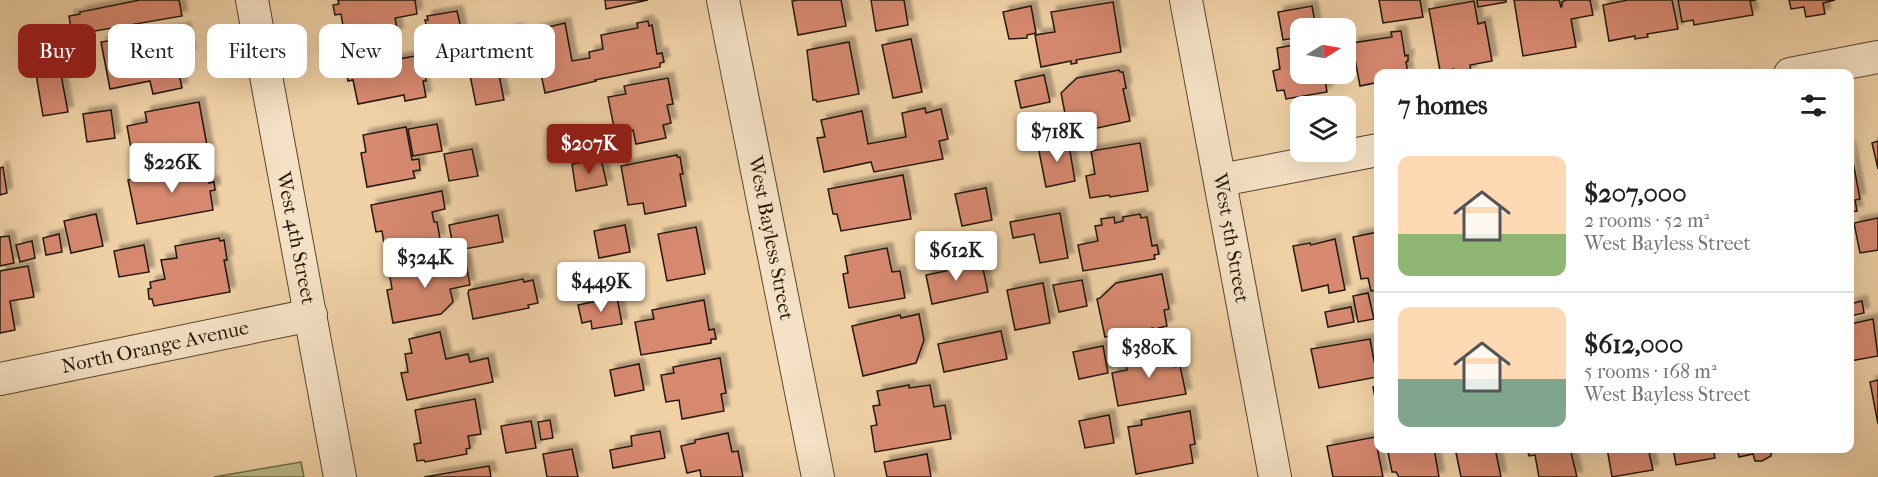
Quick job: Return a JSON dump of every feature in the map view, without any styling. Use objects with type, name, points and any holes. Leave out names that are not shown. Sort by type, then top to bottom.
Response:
[{"type":"street","name":"West 4th Street","points":[[252,0],[340,477]]},
{"type":"street","name":"West Bayless Street","points":[[723,0],[818,477]]},
{"type":"street","name":"West 5th Street","points":[[1186,0],[1275,477]]},
{"type":"street","points":[[1816,69],[1878,57]]},
{"type":"street","points":[[1221,180],[1374,151]]},
{"type":"street","name":"North Orange Avenue","points":[[0,379],[310,315]]},
{"type":"green space","points":[[301,462],[304,477],[214,477]]},
{"type":"building","points":[[140,0],[179,0],[182,16],[136,24],[108,24],[108,29],[96,31],[96,24],[70,24],[69,16],[80,14],[80,12]]},
{"type":"building","points":[[338,0],[415,0],[417,14],[395,18],[396,24],[343,24],[341,14],[335,15],[333,5],[339,4]]},
{"type":"building","points":[[605,0],[648,0],[606,9]]},
{"type":"building","points":[[841,0],[846,26],[798,35],[792,1]]},
{"type":"building","points":[[871,0],[904,0],[908,25],[876,31]]},
{"type":"building","points":[[1379,0],[1420,0],[1423,17],[1383,23]]},
{"type":"building","points":[[1477,0],[1506,0],[1506,2],[1478,7]]},
{"type":"building","points":[[1514,0],[1559,0],[1561,7],[1562,2],[1566,0],[1590,0],[1593,15],[1571,19],[1576,47],[1523,56]]},
{"type":"building","points":[[1628,0],[1672,0],[1678,29],[1647,34],[1648,37],[1635,39],[1635,36],[1609,41],[1603,5]]},
{"type":"building","points":[[1678,0],[1756,0],[1750,1],[1753,15],[1694,25],[1693,20],[1682,22]]},
{"type":"building","points":[[1789,0],[1835,0],[1823,3],[1825,14],[1806,17],[1804,7],[1791,9]]},
{"type":"building","points":[[1474,1],[1478,24],[1485,22],[1492,61],[1470,65],[1471,69],[1440,69],[1429,9]]},
{"type":"building","points":[[1113,2],[1121,52],[1076,60],[1077,63],[1071,64],[1071,61],[1041,67],[1035,35],[1055,32],[1051,12]]},
{"type":"building","points":[[1031,6],[1036,33],[1027,35],[1027,38],[1009,39],[1003,12]]},
{"type":"building","points":[[1312,6],[1314,18],[1290,18],[1290,39],[1283,40],[1278,12]]},
{"type":"building","points":[[457,11],[460,24],[426,24],[427,16]]},
{"type":"building","points":[[648,21],[649,26],[652,25],[657,54],[662,53],[664,62],[660,63],[660,67],[545,93],[542,78],[555,78],[555,25],[565,23],[572,61],[590,58],[589,52],[603,49],[601,35],[638,28],[637,23]]},
{"type":"building","points":[[1401,31],[1405,56],[1408,55],[1407,69],[1374,69],[1374,83],[1360,86],[1356,64],[1356,42],[1392,37],[1391,32]]},
{"type":"building","points":[[911,39],[922,92],[893,98],[882,45]]},
{"type":"building","points":[[108,41],[108,78],[180,78],[182,88],[153,94],[150,81],[110,89],[101,42]]},
{"type":"building","points":[[849,42],[859,94],[817,102],[813,100],[807,50]]},
{"type":"building","points":[[1290,46],[1290,84],[1326,84],[1327,92],[1290,96],[1290,98],[1286,99],[1284,90],[1277,91],[1273,71],[1280,69],[1277,48]]},
{"type":"building","points":[[414,56],[414,78],[426,78],[426,81],[423,81],[426,97],[405,101],[404,95],[358,104],[353,80],[348,81],[347,78],[402,78],[402,58]]},
{"type":"building","points":[[1119,70],[1123,72],[1126,88],[1123,89],[1130,121],[1069,134],[1061,93],[1077,78]]},
{"type":"building","points":[[1044,75],[1050,102],[1021,108],[1015,81]]},
{"type":"building","points":[[37,78],[62,78],[68,112],[43,116]]},
{"type":"building","points":[[471,78],[500,78],[504,100],[476,105]]},
{"type":"building","points":[[668,78],[673,104],[667,105],[671,123],[663,125],[666,138],[636,144],[633,130],[615,133],[608,97],[626,94],[624,86]]},
{"type":"building","points":[[199,102],[208,151],[134,165],[127,126],[147,122],[145,112]]},
{"type":"building","points":[[925,108],[926,113],[941,109],[948,139],[939,141],[943,159],[874,172],[871,162],[824,172],[817,138],[825,137],[821,120],[862,111],[868,144],[906,137],[902,113]]},
{"type":"building","points":[[111,110],[115,138],[87,142],[83,114]]},
{"type":"building","points":[[437,124],[442,151],[413,156],[408,129]]},
{"type":"building","points":[[406,127],[412,160],[419,159],[420,170],[413,171],[415,178],[367,187],[361,153],[366,152],[363,135]]},
{"type":"building","points":[[1068,140],[1075,181],[1046,187],[1038,146]]},
{"type":"building","points":[[1878,141],[1878,169],[1872,143]]},
{"type":"building","points":[[1140,143],[1148,191],[1090,198],[1086,176],[1095,174],[1091,151]]},
{"type":"building","points":[[472,149],[478,176],[449,181],[444,154]]},
{"type":"building","points":[[677,155],[680,157],[683,174],[680,174],[686,206],[645,214],[643,203],[628,205],[621,166]]},
{"type":"building","points":[[601,159],[607,185],[576,191],[572,164]]},
{"type":"building","points":[[205,164],[209,183],[214,182],[215,190],[210,191],[213,210],[137,224],[128,180]]},
{"type":"building","points":[[3,167],[7,193],[0,195],[0,168]]},
{"type":"building","points":[[1854,167],[1860,199],[1855,200],[1857,211],[1854,211]]},
{"type":"building","points":[[903,175],[911,219],[841,231],[837,214],[833,214],[828,189]]},
{"type":"building","points":[[986,188],[992,220],[962,226],[955,194]]},
{"type":"building","points":[[442,191],[445,209],[432,212],[434,222],[437,222],[440,239],[385,250],[382,231],[376,232],[371,205]]},
{"type":"building","points":[[1060,213],[1068,258],[1040,263],[1034,234],[1013,238],[1010,222]]},
{"type":"building","points":[[96,214],[103,246],[71,253],[64,221]]},
{"type":"building","points":[[1140,214],[1141,218],[1147,217],[1152,246],[1157,245],[1159,254],[1154,255],[1155,259],[1083,271],[1078,245],[1098,241],[1095,226],[1102,225],[1101,219],[1114,217],[1115,223],[1123,221],[1123,217]]},
{"type":"building","points":[[498,215],[503,242],[454,251],[449,225]]},
{"type":"building","points":[[1878,218],[1878,250],[1860,253],[1854,223]]},
{"type":"building","points":[[625,225],[630,252],[599,258],[594,231]]},
{"type":"building","points":[[696,227],[705,274],[667,281],[658,234]]},
{"type":"building","points":[[1374,233],[1374,291],[1371,291],[1368,278],[1361,279],[1353,237]]},
{"type":"building","points":[[59,234],[62,252],[46,255],[43,238]]},
{"type":"building","points":[[9,236],[14,263],[0,266],[0,237]]},
{"type":"building","points":[[219,238],[220,241],[224,240],[227,260],[224,260],[230,292],[154,306],[152,299],[149,299],[148,289],[151,288],[150,282],[165,279],[161,260],[177,258],[175,246]]},
{"type":"building","points":[[1335,239],[1345,290],[1329,293],[1328,285],[1302,291],[1293,246],[1310,243],[1311,245]]},
{"type":"building","points":[[32,241],[35,258],[20,262],[16,245]]},
{"type":"building","points":[[144,245],[149,272],[119,277],[114,251]]},
{"type":"building","points":[[887,248],[892,272],[900,271],[905,298],[849,308],[843,274],[848,273],[845,256]]},
{"type":"building","points":[[465,258],[470,285],[450,289],[453,302],[441,314],[393,323],[387,290],[392,289],[389,271]]},
{"type":"building","points":[[957,258],[959,268],[982,264],[988,292],[932,304],[926,275],[946,271],[944,261]]},
{"type":"building","points":[[28,266],[34,297],[10,301],[15,330],[0,333],[0,271]]},
{"type":"building","points":[[1162,274],[1169,309],[1164,310],[1167,326],[1158,328],[1159,331],[1154,332],[1153,328],[1140,331],[1141,334],[1135,335],[1134,331],[1105,337],[1097,299],[1116,283]]},
{"type":"building","points":[[523,279],[524,282],[533,280],[538,303],[528,305],[529,308],[473,319],[469,290]]},
{"type":"building","points":[[1082,280],[1087,306],[1059,312],[1053,285]]},
{"type":"building","points":[[1043,283],[1050,323],[1015,330],[1007,290]]},
{"type":"building","points":[[1368,293],[1374,319],[1358,322],[1353,296]]},
{"type":"building","points":[[617,297],[622,324],[592,329],[591,321],[582,323],[578,305]]},
{"type":"building","points":[[704,300],[709,330],[714,329],[716,339],[711,339],[711,343],[641,355],[635,322],[654,319],[652,310]]},
{"type":"building","points":[[1862,301],[1864,313],[1854,315],[1854,303]]},
{"type":"building","points":[[1351,307],[1354,322],[1328,327],[1325,312]]},
{"type":"building","points":[[919,314],[924,340],[916,363],[863,376],[852,326],[900,315],[901,318]]},
{"type":"building","points":[[1873,319],[1878,356],[1854,360],[1854,323]]},
{"type":"building","points":[[1001,331],[1007,359],[944,372],[938,344]]},
{"type":"building","points":[[440,332],[446,359],[468,354],[470,362],[488,358],[493,382],[407,400],[401,373],[408,372],[405,354],[412,353],[409,339]]},
{"type":"building","points":[[1370,339],[1374,378],[1319,388],[1311,349]]},
{"type":"building","points":[[1103,346],[1108,373],[1079,379],[1073,352]]},
{"type":"building","points":[[1171,349],[1174,367],[1180,366],[1186,394],[1118,406],[1112,373],[1127,370],[1125,359]]},
{"type":"building","points":[[720,358],[726,393],[721,394],[724,411],[682,419],[679,400],[666,402],[661,375],[674,373],[673,367]]},
{"type":"building","points":[[639,364],[644,390],[615,396],[610,370]]},
{"type":"building","points":[[1878,380],[1878,424],[1870,382]]},
{"type":"building","points":[[909,385],[909,388],[930,385],[934,407],[945,405],[951,439],[875,452],[871,426],[877,425],[873,406],[880,405],[877,391]]},
{"type":"building","points":[[475,399],[481,434],[468,436],[470,448],[466,449],[467,454],[425,462],[424,460],[417,461],[414,444],[421,443],[415,410]]},
{"type":"building","points":[[1190,411],[1195,444],[1190,445],[1193,463],[1136,474],[1128,427],[1142,425],[1141,420]]},
{"type":"building","points":[[1109,415],[1114,443],[1085,448],[1079,421]]},
{"type":"building","points":[[550,420],[553,438],[541,440],[538,422]]},
{"type":"building","points":[[531,421],[536,448],[506,453],[501,426]]},
{"type":"building","points":[[660,431],[665,458],[613,468],[610,450],[632,446],[631,436]]},
{"type":"building","points":[[728,433],[732,452],[738,451],[743,477],[701,477],[700,470],[687,473],[681,446],[695,443],[695,440]]},
{"type":"building","points":[[1374,437],[1374,453],[1378,453],[1383,477],[1333,477],[1327,446]]},
{"type":"building","points":[[572,449],[578,477],[547,477],[543,454]]},
{"type":"building","points":[[1388,453],[1435,453],[1439,477],[1399,477],[1396,472],[1392,472]]},
{"type":"building","points":[[1456,453],[1496,453],[1501,477],[1461,477]]},
{"type":"building","points":[[1528,453],[1571,453],[1577,477],[1539,477],[1535,455],[1529,456]]},
{"type":"building","points":[[1608,453],[1649,453],[1653,470],[1612,477]]},
{"type":"building","points":[[1674,453],[1714,453],[1715,458],[1676,465]]},
{"type":"building","points":[[1738,453],[1771,453],[1771,456],[1762,461],[1755,461],[1753,454],[1739,457]]},
{"type":"building","points":[[927,454],[931,477],[887,477],[884,462]]},
{"type":"building","points":[[489,466],[491,477],[424,477]]}]
